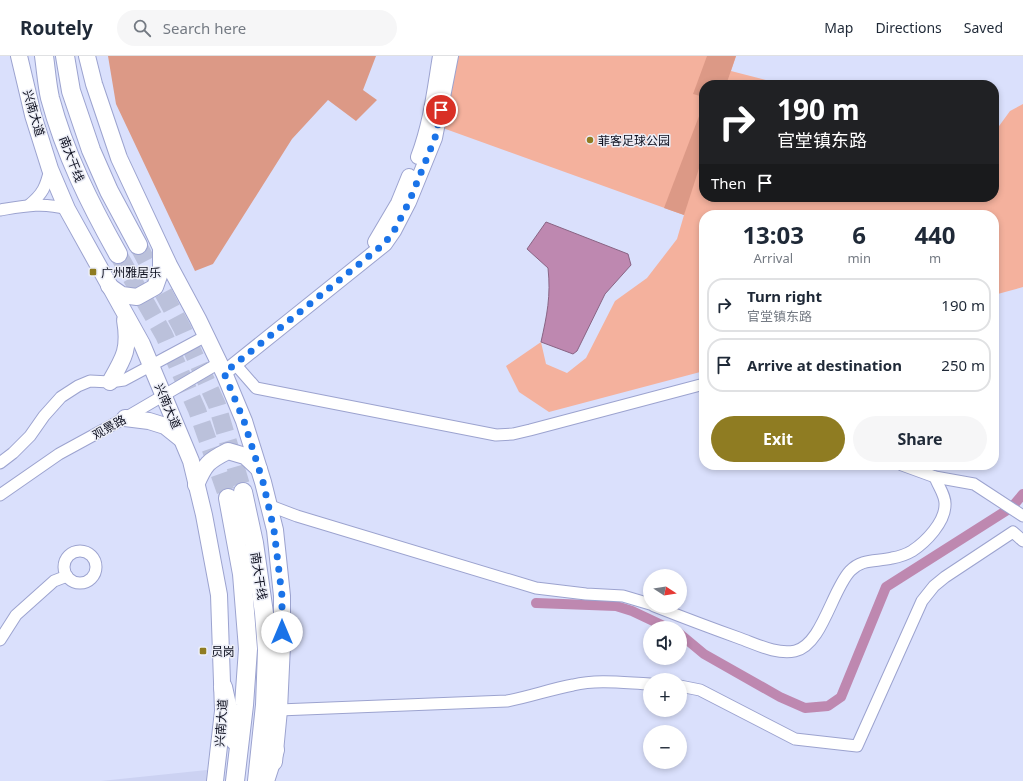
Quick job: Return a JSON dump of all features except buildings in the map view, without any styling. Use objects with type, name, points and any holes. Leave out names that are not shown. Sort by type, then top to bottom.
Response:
[{"type":"highway","name":"南大干线","points":[[44,56],[50,97],[70,160],[93,209],[118,254]]},
{"type":"highway","name":"南大干线","points":[[66,59],[71,91],[90,150],[108,191],[138,245]]},
{"type":"highway","name":"南大干线","points":[[235,781],[244,705],[248,649],[235,495],[254,544],[263,606],[267,650],[265,705],[257,781]]},
{"type":"highway","points":[[223,687],[239,754]]},
{"type":"highway","points":[[265,781],[275,750]]},
{"type":"main road","name":"兴南大道","points":[[19,56],[32,108],[50,169],[67,209],[142,344],[191,461],[211,548],[219,595],[223,711],[216,781]]},
{"type":"main road","points":[[87,56],[94,84],[120,158],[161,248],[206,336],[226,367],[259,469],[274,530],[282,596],[282,645],[279,710],[272,781]]},
{"type":"main road","points":[[108,285],[122,295],[137,297],[155,286],[161,270],[161,248]]},
{"type":"main road","points":[[110,382],[119,367],[127,347],[128,337],[124,312]]},
{"type":"main road","points":[[125,418],[149,421],[164,426],[181,439]]},
{"type":"main road","points":[[196,485],[202,470],[212,459],[228,451],[245,456],[259,469]]},
{"type":"street","points":[[364,260],[398,203],[423,142],[432,110],[440,56]]},
{"type":"street","points":[[451,56],[435,138],[409,202],[394,231],[384,244],[226,367],[256,388],[496,435],[513,434],[530,430],[699,385]]},
{"type":"street","points":[[30,205],[39,197],[46,185],[50,169]]},
{"type":"street","points":[[0,210],[30,205],[53,205],[67,209]]},
{"type":"street","points":[[0,463],[13,453],[30,436],[44,416],[62,397],[78,386],[90,381],[110,382],[124,380],[206,336]]},
{"type":"street","name":"观景路","points":[[0,495],[59,454],[164,396],[226,367]]},
{"type":"street","points":[[916,470],[935,477],[974,484],[1023,516]]},
{"type":"street","points":[[672,613],[768,648],[793,652],[802,649],[811,640],[820,627],[842,582],[850,571],[858,564],[867,561],[892,558],[912,550],[929,536],[941,521],[944,513],[944,496],[935,477]]},
{"type":"street","points":[[268,505],[305,518],[536,588],[586,594],[623,596],[643,602]]},
{"type":"street","points":[[687,687],[700,690],[795,739],[857,746],[922,601],[934,586],[945,576],[1013,532],[1023,541]]},
{"type":"street","points":[[0,640],[16,615],[54,581],[67,576]]},
{"type":"street","points":[[279,710],[507,701],[529,697],[573,684],[598,682],[643,684]]},
{"type":"shaded area","points":[[108,56],[376,56],[363,90],[377,100],[356,121],[328,100],[292,139],[213,264],[195,271],[116,104]]},
{"type":"shaded area","points":[[454,56],[736,56],[731,71],[766,80],[699,80],[699,202],[999,202],[999,126],[1010,111],[1023,104],[1023,287],[999,294],[999,210],[699,210],[699,372],[549,412],[519,392],[506,366],[541,342],[546,364],[567,373],[586,358],[615,301],[647,278],[677,239],[684,215],[440,127]]},
{"type":"shaded area","points":[[707,56],[736,56],[728,80],[699,80],[699,96],[693,94]]},
{"type":"shaded area","points":[[699,116],[699,168],[684,215],[664,208]]},
{"type":"shaded area","points":[[546,222],[628,254],[631,265],[605,294],[577,351],[573,354],[541,342],[548,305],[548,268],[527,249]]},
{"type":"shaded area","points":[[207,770],[206,781],[101,781]]},
{"type":"waterway","points":[[687,640],[704,654],[780,697],[805,708],[828,706],[841,697],[886,587],[1012,507],[1023,494]]},
{"type":"waterway","points":[[536,603],[616,606],[632,611],[653,621]]},
{"type":"tunnel","points":[[138,245],[182,328],[217,405],[243,492]]},
{"type":"tunnel","points":[[118,254],[164,335],[197,410],[228,498]]},
{"type":"place","name":"菲客足球公园","points":[[590,140]]},
{"type":"place","name":"广州雅居乐","points":[[93,272]]},
{"type":"place","name":"员岗","points":[[203,651]]},
{"type":"route","points":[[282,632],[282,596],[274,530],[263,482],[244,421],[224,373],[384,244],[394,231],[409,202],[435,138],[441,110]]}]
